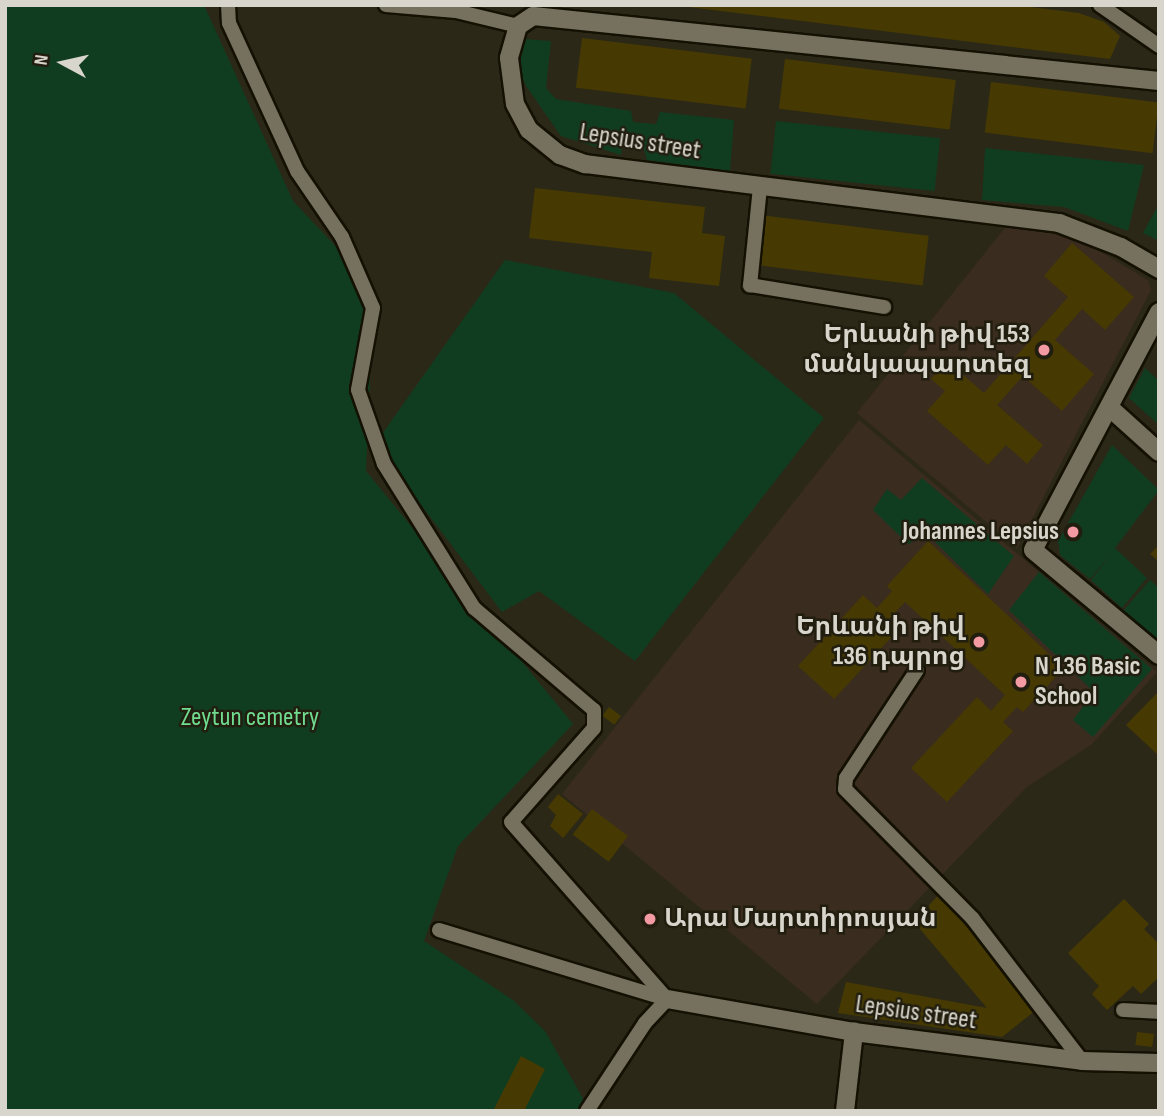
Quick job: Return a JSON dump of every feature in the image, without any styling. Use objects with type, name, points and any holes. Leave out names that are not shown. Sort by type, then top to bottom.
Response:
[{"type":"street","points":[[518,26],[533,16],[1159,81]]},
{"type":"street","name":"Lepsius street","points":[[518,26],[509,58],[515,104],[528,130],[561,155],[585,164],[1059,223],[1121,247],[1159,269]]},
{"type":"street","points":[[1159,312],[1033,550],[1159,655]]},
{"type":"street","points":[[1108,407],[1159,452]]},
{"type":"street","name":"Lepsius street","points":[[667,999],[854,1031],[1082,1061],[1159,1063]]},
{"type":"street","points":[[845,1111],[854,1031]]},
{"type":"lane","points":[[228,5],[229,23],[298,171],[342,237],[373,308],[358,390],[384,464],[474,608],[594,710],[594,728],[511,822],[667,999]]},
{"type":"lane","points":[[386,5],[456,11],[518,26]]},
{"type":"lane","points":[[1095,6],[1159,46]]},
{"type":"lane","points":[[760,187],[750,285],[884,306]]},
{"type":"lane","points":[[917,670],[846,778],[845,789],[973,919],[1082,1061]]},
{"type":"lane","points":[[439,930],[667,999]]},
{"type":"lane","points":[[587,1111],[645,1023],[667,999]]},
{"type":"lane","points":[[1123,1010],[1159,1012]]},
{"type":"shaded area","points":[[1008,224],[1050,230],[1091,246],[1148,280],[1151,290],[1017,548],[857,413]]},
{"type":"shaded area","points":[[859,420],[1157,672],[1092,744],[1027,787],[817,1004],[562,794]]},
{"type":"green space","name":"Zeytun cemetry","points":[[5,5],[204,5],[293,201],[374,287],[366,471],[573,724],[458,846],[424,941],[513,1000],[545,1031],[590,1111],[5,1111]]},
{"type":"green space","points":[[524,39],[551,41],[546,88],[556,99],[631,111],[633,122],[656,124],[660,112],[734,120],[730,171],[647,160],[644,149],[622,147],[621,155],[561,136],[526,86],[519,69]]},
{"type":"green space","points":[[776,121],[940,138],[935,191],[770,174]]},
{"type":"green space","points":[[985,148],[1144,165],[1128,231],[1064,207],[982,200]]},
{"type":"green space","points":[[1159,204],[1159,241],[1143,233]]},
{"type":"green space","points":[[505,260],[674,293],[824,418],[635,661],[539,591],[502,612],[375,444]]},
{"type":"green space","points":[[1145,368],[1159,381],[1159,425],[1129,398]]},
{"type":"green space","points":[[1112,445],[1159,490],[1115,548],[1147,578],[1122,608],[1091,580],[1110,555],[1090,579],[1060,555],[1058,541]]},
{"type":"green space","points":[[922,478],[1014,556],[988,594],[928,535],[908,544],[873,510],[887,489],[901,500]]},
{"type":"green space","points":[[1039,572],[1152,669],[1093,737],[1073,720],[1094,692],[1009,610]]},
{"type":"green space","points":[[1150,580],[1159,588],[1159,642],[1123,611]]},
{"type":"building","points":[[1015,5],[1079,13],[1104,22],[1120,36],[1110,59],[688,7]]},
{"type":"building","points":[[582,38],[752,59],[746,108],[576,88]]},
{"type":"building","points":[[785,59],[956,80],[950,130],[779,109]]},
{"type":"building","points":[[991,82],[1159,103],[1153,153],[985,133]]},
{"type":"building","points":[[535,188],[705,207],[702,233],[725,236],[719,286],[649,278],[652,252],[529,238]]},
{"type":"building","points":[[759,215],[929,236],[923,285],[753,265]]},
{"type":"building","name":"Երևանի թիվ 153 մանկապարտեզ","points":[[1072,243],[1134,297],[1105,330],[1082,309],[1055,340],[1094,374],[1062,411],[1023,376],[997,405],[1043,445],[1027,464],[1006,445],[988,465],[927,411],[945,391],[931,379],[947,361],[984,393],[1068,297],[1044,276]]},
{"type":"building","name":"N 136 Basic School","points":[[928,541],[1064,668],[1023,712],[1017,707],[1003,722],[1013,731],[947,802],[911,768],[977,697],[991,711],[1005,695],[905,602],[889,619],[899,629],[834,699],[798,666],[863,595],[877,608],[892,591],[887,586]]},
{"type":"building","points":[[1159,545],[1159,562],[1150,554]]},
{"type":"building","points":[[1159,691],[1159,756],[1126,725]]},
{"type":"building","points":[[609,707],[621,716],[614,725],[602,716]]},
{"type":"building","points":[[558,794],[583,814],[563,838],[550,826],[556,815],[548,807]]},
{"type":"building","points":[[592,809],[628,836],[609,862],[573,835]]},
{"type":"building","points":[[941,892],[1036,1010],[1002,1037],[838,1013],[846,982],[987,1008],[914,922]]},
{"type":"building","points":[[1124,899],[1149,924],[1144,929],[1159,944],[1159,977],[1141,994],[1133,986],[1107,1010],[1092,994],[1099,986],[1068,953]]},
{"type":"building","points":[[1137,1032],[1154,1034],[1152,1047],[1135,1045]]},
{"type":"building","points":[[521,1056],[545,1069],[524,1111],[493,1111]]},
{"type":"place","name":"Երևանի թիվ 153 մանկապարտեզ","points":[[1044,350]]},
{"type":"place","name":"Johannes Lepsius","points":[[1073,532]]},
{"type":"place","name":"Երևանի թիվ 136 դպրոց","points":[[979,642]]},
{"type":"place","name":"N 136 Basic School","points":[[1021,682]]},
{"type":"place","name":"Արա Մարտիրոսյան","points":[[650,919]]}]
